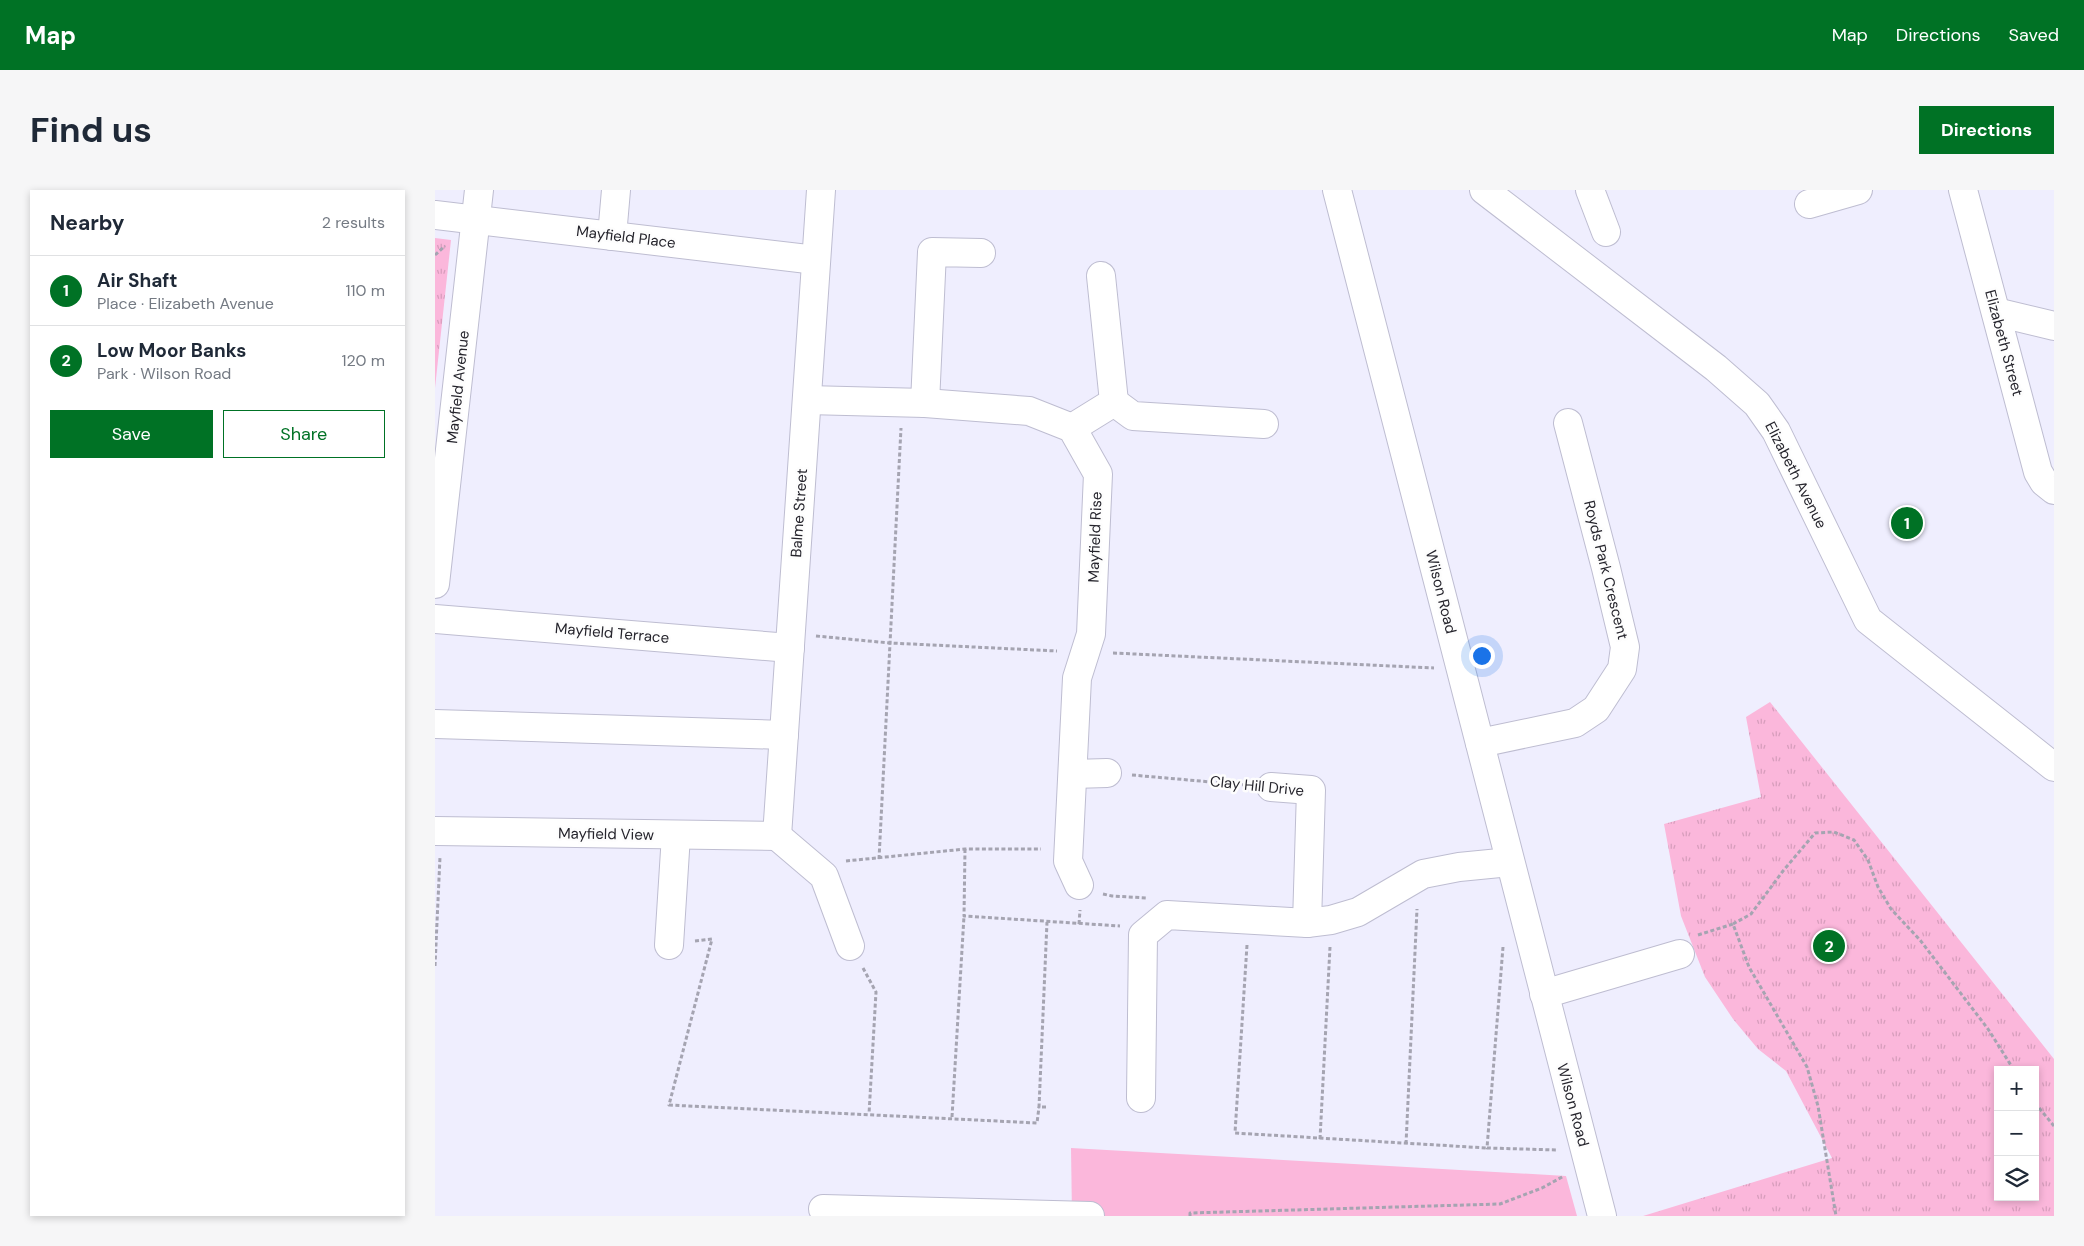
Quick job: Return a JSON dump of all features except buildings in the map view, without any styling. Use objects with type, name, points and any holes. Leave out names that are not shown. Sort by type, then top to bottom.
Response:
[{"type":"street","name":"Mayfield Avenue","points":[[435,584],[479,190]]},
{"type":"street","points":[[612,236],[616,190]]},
{"type":"street","name":"Balme Street","points":[[777,836],[821,190]]},
{"type":"street","name":"Wilson Road","points":[[1337,190],[1602,1216]]},
{"type":"street","name":"Elizabeth Avenue","points":[[1484,190],[1716,368],[1757,404],[1776,431],[1868,620],[2054,766]]},
{"type":"street","points":[[1590,190],[1606,232]]},
{"type":"street","points":[[1809,204],[1858,190]]},
{"type":"street","name":"Elizabeth Street","points":[[1963,190],[2038,472],[2043,482],[2054,490]]},
{"type":"street","name":"Mayfield Place","points":[[435,216],[816,260]]},
{"type":"street","points":[[914,403],[932,252],[981,253]]},
{"type":"street","points":[[1101,276],[1114,402],[1133,416],[1264,424]]},
{"type":"street","points":[[1996,312],[2054,326]]},
{"type":"street","points":[[807,400],[914,403],[1029,411],[1073,428],[1114,402]]},
{"type":"street","name":"Royds Park Crescent","points":[[1480,743],[1575,723],[1596,709],[1622,669],[1625,647],[1607,568],[1568,424]]},
{"type":"street","name":"Mayfield Rise","points":[[1073,428],[1097,474],[1091,634],[1085,652]]},
{"type":"street","name":"Mayfield Terrace","points":[[435,618],[790,641]]},
{"type":"street","points":[[1079,885],[1068,861],[1077,678],[1085,652]]},
{"type":"street","points":[[435,724],[784,735]]},
{"type":"street","points":[[1073,774],[1107,773]]},
{"type":"street","name":"Clay Hill Drive","points":[[1271,787],[1311,790],[1319,921]]},
{"type":"street","name":"Mayfield View","points":[[438,831],[777,836]]},
{"type":"street","points":[[669,944],[676,835]]},
{"type":"street","points":[[777,836],[824,876],[850,946]]},
{"type":"street","points":[[1141,1098],[1143,935],[1160,921],[1319,921],[1359,912],[1419,876],[1459,867],[1510,862]]},
{"type":"street","points":[[1544,994],[1680,954]]},
{"type":"street","points":[[823,1209],[893,1214],[1090,1216]]},
{"type":"path","points":[[879,859],[890,643],[914,403]]},
{"type":"path","points":[[790,641],[890,643],[1461,670]]},
{"type":"path","name":"Clay Hill Drive","points":[[1107,773],[1271,787]]},
{"type":"path","points":[[435,966],[438,831]]},
{"type":"path","points":[[1680,954],[1688,938],[1733,924],[1751,914],[1783,870],[1815,833],[1834,832],[1854,840],[1868,860],[1878,887],[1891,909],[1920,940],[1988,1029],[2011,1066]]},
{"type":"path","points":[[952,1117],[964,916],[965,849]]},
{"type":"path","points":[[824,876],[836,862],[965,849],[1069,849]]},
{"type":"path","points":[[1406,1144],[1419,876]]},
{"type":"path","points":[[1079,885],[1112,896],[1146,898],[1160,921]]},
{"type":"path","points":[[964,916],[1047,922],[1160,921]]},
{"type":"path","points":[[1249,920],[1235,1133],[1487,1148],[1587,1157]]},
{"type":"path","points":[[1319,921],[1320,1138]]},
{"type":"path","points":[[669,944],[712,939],[669,1105],[1037,1122],[1047,922]]},
{"type":"path","points":[[1733,924],[1749,967],[1807,1067],[1818,1106],[1836,1216]]},
{"type":"path","points":[[1487,1148],[1504,941]]},
{"type":"path","points":[[850,946],[876,992],[869,1114]]},
{"type":"path","points":[[1039,1107],[1046,1107]]},
{"type":"path","points":[[2039,1108],[2054,1126]]},
{"type":"path","points":[[1190,1216],[1191,1213],[1500,1204],[1542,1188],[1587,1157]]},
{"type":"green space","points":[[435,238],[451,240],[435,388]]},
{"type":"green space","points":[[1770,702],[2054,1059],[2054,1216],[1643,1216],[1832,1158],[1786,1071],[1758,1049],[1733,1019],[1705,977],[1681,916],[1664,824],[1761,797],[1746,717]]},
{"type":"green space","points":[[1071,1148],[1566,1176],[1577,1216],[1072,1216]]},
{"type":"place","name":"Air Shaft","points":[[1907,523]]},
{"type":"place","name":"Low Moor Banks","points":[[1829,946]]}]
